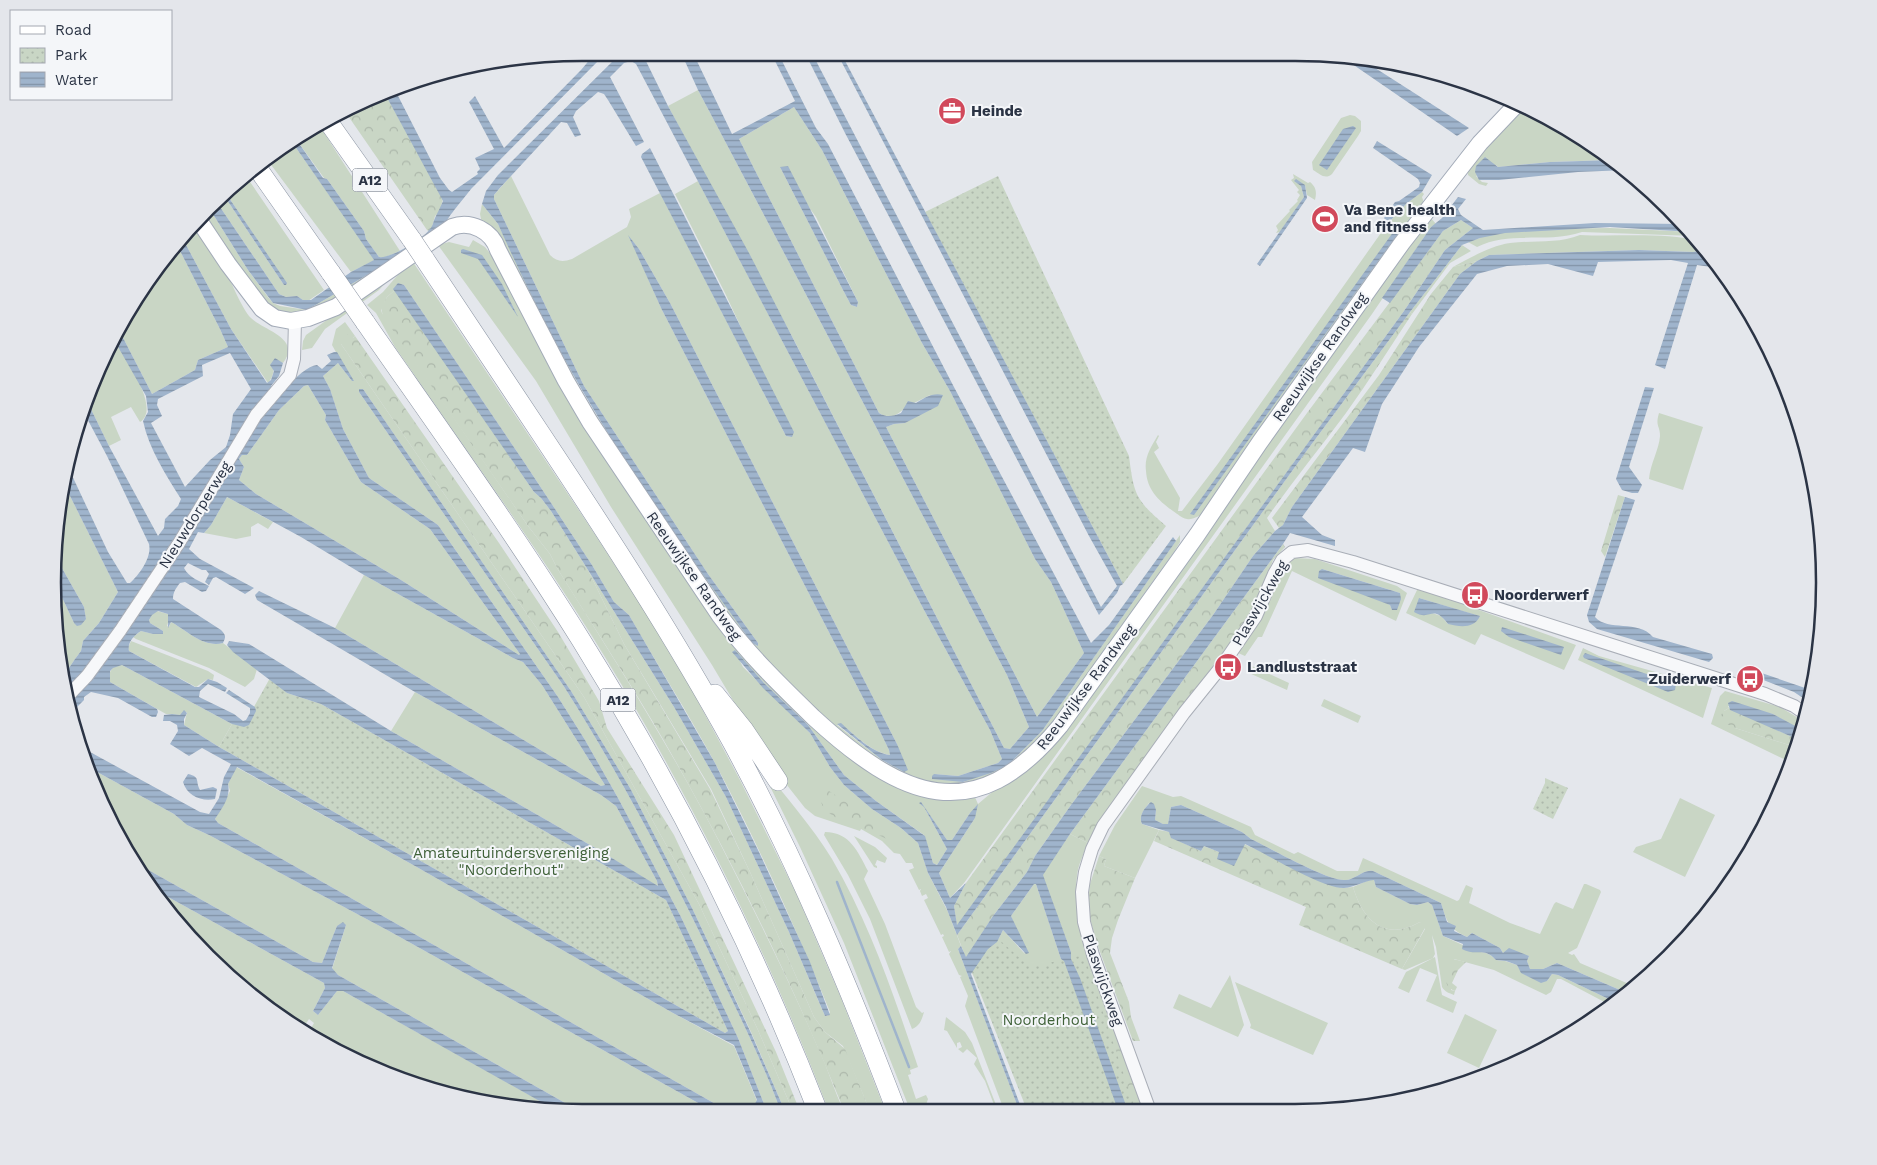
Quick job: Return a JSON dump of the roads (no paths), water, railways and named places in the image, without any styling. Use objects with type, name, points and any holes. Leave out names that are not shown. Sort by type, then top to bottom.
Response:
[{"type":"highway","name":"A12","points":[[331,126],[424,258],[623,559],[674,642],[737,752],[802,883],[844,977],[894,1104]]},
{"type":"highway","name":"A12","points":[[261,173],[546,585],[604,676],[647,749],[696,840],[743,936],[779,1016],[814,1104]]},
{"type":"highway","name":"A12","points":[[674,642],[744,730],[778,781]]},
{"type":"main road","name":"Reeuwijkse Randweg","points":[[203,226],[228,264],[265,312],[294,327],[336,307],[438,236],[468,235],[487,242],[498,250],[566,381],[594,428],[720,616],[755,660],[824,726],[877,768],[899,780],[923,789],[946,792],[967,791],[991,785],[1016,771],[1036,754],[1060,726],[1197,536],[1260,442],[1402,243],[1480,143],[1512,109]]},
{"type":"street","name":"Nieuwdorperweg","points":[[73,691],[87,676],[120,631],[179,543],[256,415],[290,375],[294,359],[294,327]]},
{"type":"street","name":"Plaswijckweg","points":[[1147,1104],[1093,954],[1084,922],[1082,892],[1085,872],[1092,849],[1103,826],[1184,713],[1221,667],[1256,616],[1282,560],[1292,552],[1308,550],[1362,565],[1765,694],[1800,710]]},
{"type":"water","points":[[589,61],[598,61],[471,189],[445,224],[403,254],[307,310],[273,303],[248,270],[213,215],[221,208],[279,294],[286,297],[297,296],[303,300],[311,300],[351,272],[374,260],[296,147],[300,145],[364,231],[366,239],[379,257],[384,257],[421,238],[432,227],[443,201],[388,99],[398,95],[440,178],[452,192],[478,174],[477,172],[480,169],[475,158],[494,149],[469,102],[475,96],[504,148]]},
{"type":"water","points":[[613,61],[631,61],[624,63],[610,77],[644,142],[636,146],[604,94],[598,92],[576,111],[573,117],[581,135],[575,137],[567,123],[561,122],[499,189],[494,195],[494,199],[584,386],[708,574],[758,643],[758,646],[752,643],[664,519],[602,423],[538,308],[498,224],[482,204],[486,191],[498,175]]},
{"type":"water","points":[[631,61],[646,61],[668,106],[749,253],[1004,748],[1010,749],[1029,727],[1007,675],[698,90],[685,61],[697,61],[732,134],[795,101],[775,61],[782,61],[816,128],[828,144],[955,389],[1091,643],[1109,625],[1173,537],[1176,541],[1042,731],[1008,765],[963,782],[932,779],[934,774],[958,776],[998,763],[1002,759],[990,730],[924,610],[636,64]],"holes":[[[794,107],[822,150],[922,343],[950,391],[1035,559],[1051,582],[1084,653],[1037,717],[886,427],[905,423],[938,406],[943,395],[925,397],[916,403],[908,401],[901,413],[895,415],[887,416],[879,413],[739,139]]]},
{"type":"water","points":[[809,61],[816,61],[1101,607],[1117,586],[1089,536],[841,61],[845,61],[1123,584],[1099,615]]},
{"type":"water","points":[[1353,65],[1375,68],[1469,128],[1457,136]]},
{"type":"water","points":[[1353,126],[1356,128],[1327,170],[1319,165],[1343,129]]},
{"type":"water","points":[[1377,141],[1432,175],[1422,192],[1406,204],[1388,223],[1384,218],[1395,202],[1419,187],[1420,183],[1418,179],[1373,148]]},
{"type":"water","points":[[650,148],[794,432],[792,437],[786,436],[641,157]]},
{"type":"water","points":[[1485,157],[1498,167],[1550,162],[1600,160],[1614,171],[1479,180],[1475,172],[1476,166]]},
{"type":"water","points":[[788,166],[858,302],[857,307],[851,305],[780,167]]},
{"type":"water","points":[[1296,179],[1305,185],[1307,198],[1260,266],[1257,264],[1304,197],[1301,186],[1294,181]]},
{"type":"water","points":[[1458,197],[1466,199],[1458,209],[1461,215],[1483,230],[1595,223],[1672,224],[1679,231],[1610,227],[1505,233],[1480,238],[1462,245],[1308,449],[957,935],[946,907],[928,873],[918,843],[901,828],[872,809],[844,785],[830,767],[810,733],[763,688],[732,652],[735,650],[764,683],[808,725],[844,775],[876,801],[925,836],[933,863],[937,865],[947,849],[924,807],[919,803],[921,802],[947,840],[952,840],[978,804],[975,818],[939,873],[950,898],[966,883],[954,906],[957,925],[1404,311],[1445,250],[1473,228],[1461,220],[1443,231],[1390,303],[1382,298],[1431,227],[1442,218]]},
{"type":"water","points":[[230,199],[287,283],[284,285],[228,201]]},
{"type":"water","points":[[1399,224],[1403,227],[1194,515],[1190,514]]},
{"type":"water","points":[[628,235],[639,249],[670,303],[897,744],[908,770],[904,772],[882,760],[837,724],[841,723],[870,747],[883,754],[890,755],[874,719],[662,310]]},
{"type":"water","points":[[186,245],[231,329],[267,383],[271,380],[274,371],[270,365],[275,358],[283,363],[279,376],[271,386],[272,388],[177,538],[87,672],[72,687],[69,669],[81,651],[83,641],[99,623],[118,592],[69,494],[72,476],[108,552],[127,583],[130,583],[138,575],[149,554],[149,544],[88,420],[91,409],[158,536],[164,528],[165,519],[178,506],[181,499],[149,442],[143,421],[148,412],[146,396],[118,347],[123,337],[152,394],[195,370],[198,360],[228,347],[180,252]],"holes":[[[230,353],[251,389],[233,414],[226,447],[210,460],[185,487],[151,423],[162,416],[157,405],[158,399],[203,376],[202,365]]]},
{"type":"water","points":[[463,249],[482,255],[502,284],[518,317],[478,259],[461,253]]},
{"type":"water","points":[[1639,250],[1697,251],[1709,267],[1697,265],[1665,369],[1655,365],[1688,263],[1671,260],[1598,262],[1593,276],[1548,264],[1507,266],[1477,274],[1419,347],[1382,404],[1365,452],[1353,448],[1302,517],[1322,535],[1335,540],[1335,546],[1290,533],[1070,834],[1043,875],[1071,952],[1071,959],[1080,978],[1125,1104],[1116,1104],[1064,961],[1061,959],[1036,884],[1034,884],[1011,916],[1029,953],[1026,954],[1003,930],[997,942],[988,949],[971,974],[1020,1104],[1017,1104],[958,949],[961,946],[966,957],[993,916],[1027,872],[1035,856],[1071,805],[1213,615],[1253,556],[1275,531],[1283,525],[1292,507],[1460,274],[1477,261],[1489,255]]},
{"type":"water","points":[[398,283],[404,285],[524,462],[592,565],[614,602],[629,615],[715,763],[810,962],[830,1015],[825,1016],[789,932],[726,797],[674,707],[551,511],[534,492],[393,289]]},
{"type":"water","points":[[337,352],[354,381],[338,363],[323,376],[330,389],[343,429],[369,478],[438,525],[558,697],[585,740],[681,917],[738,1038],[764,1104],[755,1104],[757,1100],[734,1045],[673,1013],[237,767],[228,784],[229,789],[225,802],[215,819],[218,823],[715,1104],[700,1104],[389,931],[187,825],[174,814],[97,772],[90,752],[200,812],[209,814],[219,798],[224,777],[231,764],[202,748],[189,756],[170,744],[178,731],[177,725],[170,721],[163,721],[164,715],[180,715],[184,710],[187,713],[184,725],[219,747],[725,1033],[728,1031],[666,900],[321,704],[287,693],[233,652],[227,645],[229,641],[249,644],[391,731],[658,886],[616,806],[601,795],[415,692],[257,600],[255,595],[259,591],[335,628],[601,786],[605,785],[542,685],[523,662],[227,497],[211,525],[204,533],[198,532],[189,549],[200,559],[254,588],[245,594],[216,577],[213,578],[209,585],[205,582],[209,574],[206,570],[188,563],[184,568],[189,574],[209,586],[206,591],[202,592],[185,582],[180,583],[175,590],[173,599],[221,630],[225,636],[223,643],[216,644],[203,641],[171,622],[168,628],[168,614],[158,611],[149,620],[150,623],[163,631],[163,634],[141,631],[129,645],[129,651],[195,687],[199,687],[208,679],[227,688],[225,692],[208,684],[200,691],[199,697],[234,714],[243,721],[246,720],[250,713],[250,708],[226,693],[229,690],[255,707],[256,711],[249,725],[244,727],[232,724],[122,665],[110,671],[110,682],[157,709],[156,717],[152,717],[118,698],[91,692],[84,697],[84,700],[77,707],[73,693],[255,425],[284,390],[302,373],[310,367],[317,365],[322,369],[331,361],[327,355]],"holes":[[[308,385],[326,415],[325,420],[361,482],[430,529],[519,655],[401,580],[256,494],[239,480],[244,467],[239,459],[242,455],[247,455],[279,410],[304,386]]]},
{"type":"water","points":[[1645,387],[1654,388],[1629,467],[1642,485],[1638,493],[1632,493],[1622,490],[1616,479]]},
{"type":"water","points":[[359,389],[363,389],[571,691],[630,788],[692,908],[751,1033],[782,1104],[778,1104],[751,1041],[684,901],[606,755],[563,685],[359,392]]},
{"type":"water","points":[[1625,497],[1635,500],[1595,617],[1607,624],[1639,628],[1653,637],[1712,654],[1713,658],[1709,662],[1597,629],[1589,622],[1587,615]]},
{"type":"water","points":[[61,567],[84,607],[86,619],[81,625],[77,626],[61,596]]},
{"type":"water","points":[[1322,569],[1400,593],[1401,599],[1397,610],[1392,610],[1390,605],[1318,578],[1319,571]]},
{"type":"water","points":[[1419,598],[1480,616],[1474,623],[1466,626],[1448,624],[1438,615],[1420,615],[1414,612]]},
{"type":"water","points":[[1502,627],[1564,647],[1561,655],[1509,637],[1501,631]]},
{"type":"water","points":[[1585,653],[1676,684],[1675,690],[1668,692],[1584,658]]},
{"type":"water","points":[[1744,667],[1805,688],[1803,698],[1794,692],[1744,672]]},
{"type":"water","points":[[1732,701],[1773,714],[1795,726],[1792,737],[1730,710],[1728,703]]},
{"type":"water","points":[[188,774],[195,776],[200,790],[213,787],[217,789],[215,799],[200,799],[191,794],[183,782]]},
{"type":"water","points":[[1151,802],[1156,810],[1155,820],[1168,824],[1171,807],[1181,805],[1242,832],[1251,839],[1298,863],[1336,879],[1348,880],[1365,872],[1373,871],[1441,903],[1447,922],[1456,926],[1454,931],[1467,937],[1472,933],[1500,948],[1503,953],[1509,948],[1529,956],[1527,961],[1530,969],[1543,969],[1557,963],[1619,990],[1608,999],[1558,975],[1552,974],[1547,981],[1541,983],[1521,973],[1517,965],[1496,960],[1483,952],[1467,951],[1462,949],[1463,944],[1443,936],[1432,905],[1428,902],[1417,905],[1410,904],[1376,887],[1374,880],[1344,888],[1335,887],[1309,877],[1245,844],[1234,866],[1217,859],[1219,852],[1204,846],[1201,851],[1171,838],[1169,832],[1142,824],[1144,809]]},
{"type":"water","points":[[147,870],[313,962],[322,963],[337,926],[343,922],[346,925],[332,968],[338,975],[566,1104],[542,1102],[343,991],[337,991],[318,1015],[313,1011],[325,988],[324,983],[166,896]]},
{"type":"waterway","points":[[837,882],[909,1067]]},
{"type":"place","name":"Heinde","points":[[952,111]]},
{"type":"place","name":"Va Bene health and fitness","points":[[1325,219]]},
{"type":"place","name":"Noorderwerf","points":[[1475,595]]},
{"type":"place","name":"Landluststraat","points":[[1228,667]]},
{"type":"place","name":"Zuiderwerf","points":[[1750,679]]},
{"type":"park label","name":"Amateurtuindersvereniging \"Noorderhout\"","points":[[511,862]]},
{"type":"park label","name":"Noorderhout","points":[[1049,1020]]}]
